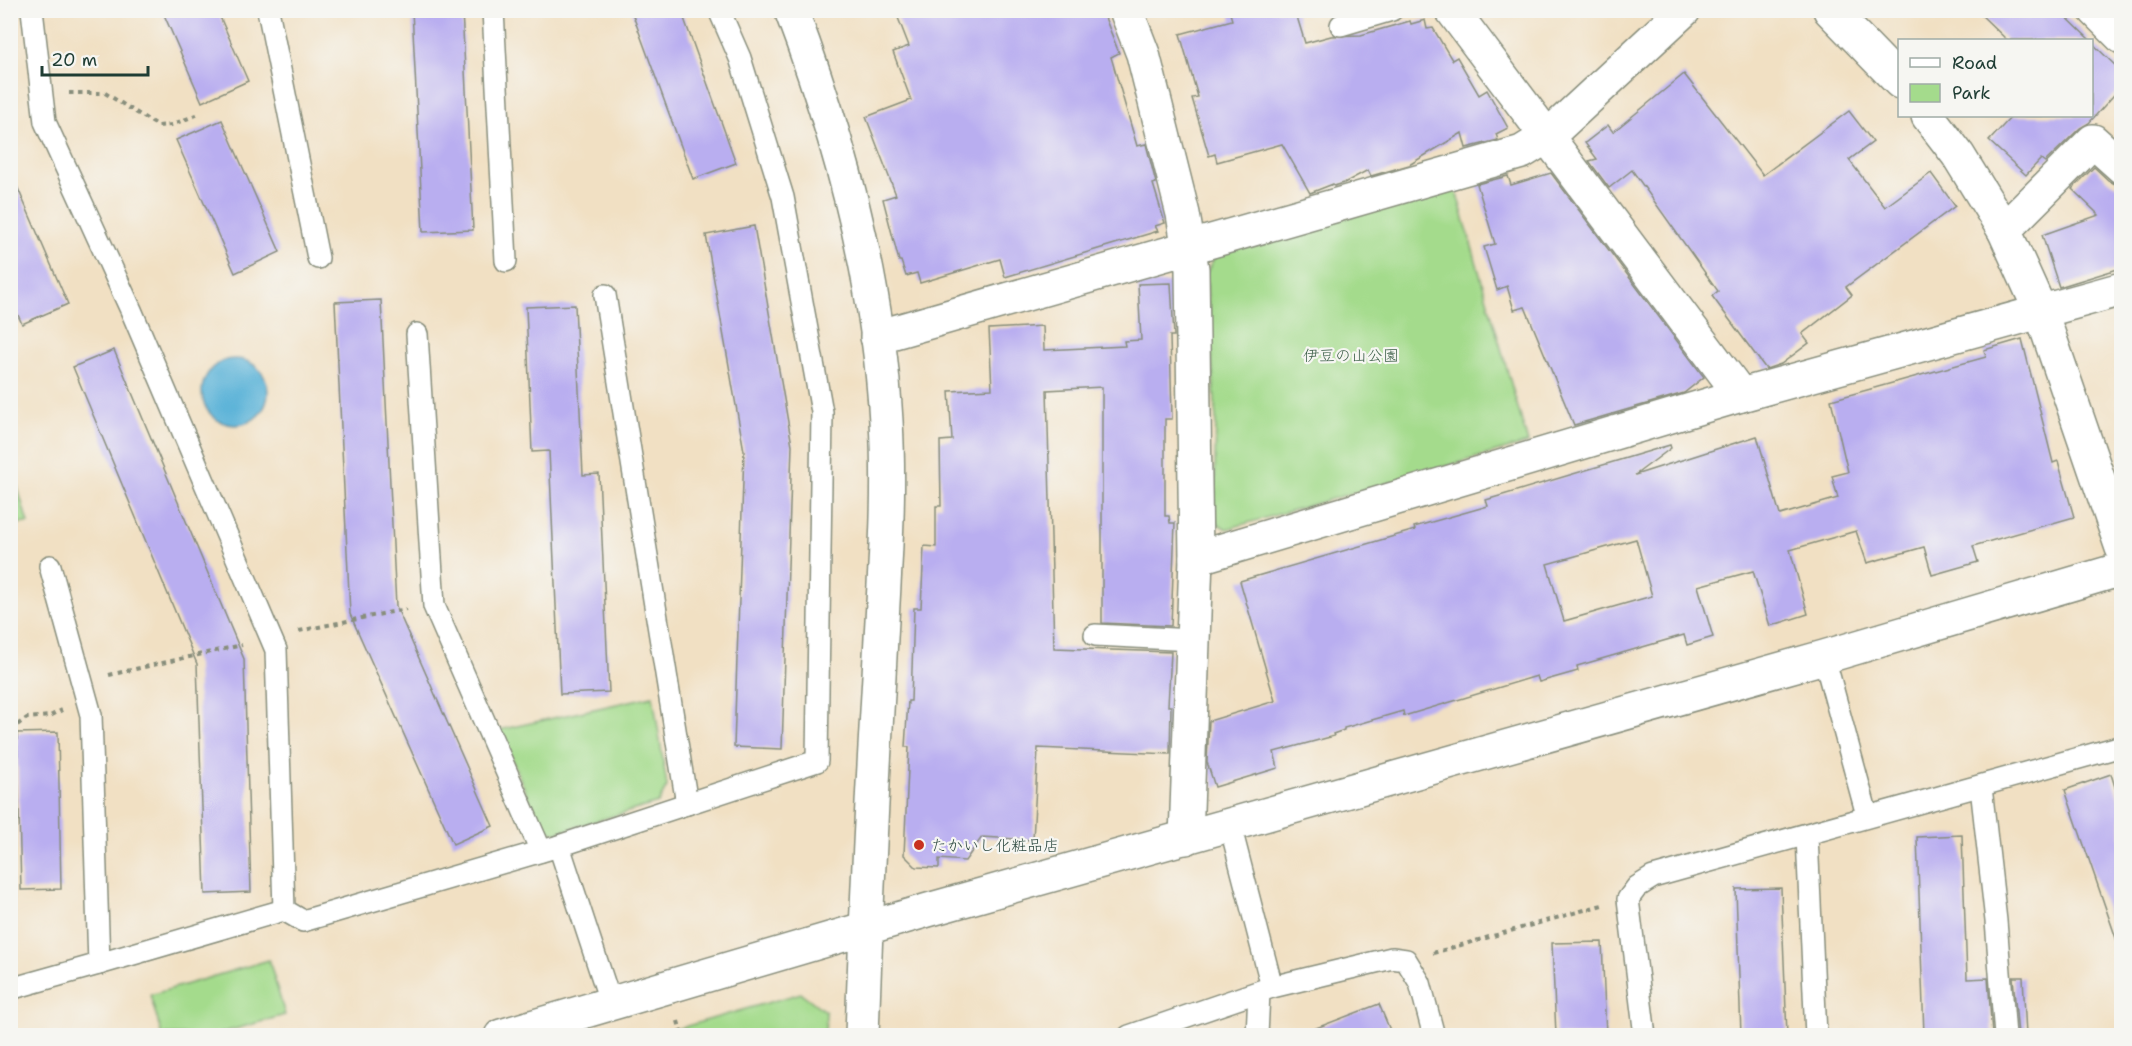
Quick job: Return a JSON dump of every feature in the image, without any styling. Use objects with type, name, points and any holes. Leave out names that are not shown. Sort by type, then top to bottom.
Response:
[{"type":"street","points":[[791,10],[817,79],[840,154],[860,233],[878,337],[886,420],[888,508],[862,1035]]},
{"type":"street","points":[[1126,10],[1143,54],[1183,214],[1192,269],[1196,558],[1186,838]]},
{"type":"street","points":[[1452,10],[1741,395]]},
{"type":"street","points":[[878,337],[1522,152],[1548,136],[1684,10]]},
{"type":"street","points":[[1830,10],[1898,81]]},
{"type":"street","points":[[2095,10],[2121,36]]},
{"type":"street","points":[[1929,117],[1958,155],[2004,230],[2041,312],[2121,548]]},
{"type":"street","points":[[2004,230],[2093,141],[2121,168]]},
{"type":"street","points":[[1196,558],[1741,395],[2121,289]]},
{"type":"street","points":[[501,1035],[1824,657],[2121,569]]},
{"type":"lane","points":[[32,10],[45,122],[131,310],[276,650],[284,910]]},
{"type":"lane","points":[[268,10],[318,258]]},
{"type":"lane","points":[[493,10],[506,261]]},
{"type":"lane","points":[[10,989],[284,910],[303,921],[550,848],[817,760],[822,412],[783,197],[740,58],[719,10]]},
{"type":"lane","points":[[1341,25],[1392,10]]},
{"type":"lane","points":[[605,295],[687,804]]},
{"type":"lane","points":[[417,334],[434,606],[550,848],[611,1004]]},
{"type":"lane","points":[[50,566],[91,715],[99,964]]},
{"type":"lane","points":[[1095,635],[1193,640]]},
{"type":"lane","points":[[1824,657],[1868,815]]},
{"type":"lane","points":[[1645,1035],[1628,899],[1637,887],[1653,877],[1807,836],[1868,815],[1982,787],[2121,746]]},
{"type":"lane","points":[[1982,787],[2005,1035]]},
{"type":"lane","points":[[1230,825],[1265,989],[1257,1035]]},
{"type":"lane","points":[[1807,836],[1816,1035]]},
{"type":"lane","points":[[1129,1035],[1265,989],[1392,958],[1406,960],[1420,983],[1434,1035]]},
{"type":"path","points":[[42,98],[72,92],[105,93],[158,126],[171,125],[199,114]]},
{"type":"path","points":[[10,730],[27,718],[50,716],[86,697]]},
{"type":"path","points":[[1406,960],[1628,899]]},
{"type":"path","points":[[678,1021],[682,1035]]},
{"type":"green space","name":"伊豆の山公園","points":[[1455,187],[1528,443],[1227,529],[1214,522],[1216,416],[1206,274],[1216,254]]},
{"type":"green space","points":[[11,465],[28,523],[11,524]]},
{"type":"green space","points":[[653,696],[667,786],[658,803],[555,833],[541,827],[499,730]]},
{"type":"green space","points":[[269,960],[285,1015],[214,1035],[162,1035],[150,995]]},
{"type":"green space","points":[[801,993],[826,1012],[825,1035],[656,1035]]},
{"type":"water","points":[[228,359],[242,359],[254,364],[263,373],[268,392],[266,405],[259,416],[242,425],[228,425],[216,420],[207,411],[202,399],[202,385],[207,373],[216,364]]},
{"type":"building","points":[[162,10],[217,10],[248,81],[202,102]]},
{"type":"building","points":[[412,10],[462,10],[473,230],[423,232]]},
{"type":"building","points":[[631,10],[681,10],[736,163],[693,179]]},
{"type":"building","points":[[895,10],[1102,10],[1119,53],[1111,57],[1137,146],[1146,144],[1156,183],[1153,184],[1165,223],[1155,226],[1158,231],[1005,277],[1000,259],[920,283],[917,273],[906,276],[901,261],[899,261],[883,199],[896,195],[866,117],[911,100],[893,52],[909,46]]},
{"type":"building","points":[[1229,10],[1295,10],[1305,43],[1331,36],[1361,35],[1410,21],[1411,24],[1425,20],[1427,29],[1433,28],[1452,60],[1457,57],[1479,95],[1487,90],[1508,128],[1496,134],[1498,140],[1466,148],[1462,133],[1409,165],[1371,176],[1368,170],[1344,183],[1334,186],[1333,184],[1310,193],[1282,144],[1217,162],[1215,154],[1209,156],[1192,98],[1198,97],[1180,34],[1232,20]]},
{"type":"building","points":[[1976,10],[2059,10],[2089,39],[2006,39]]},
{"type":"building","points":[[2093,44],[2121,71],[2121,87],[2089,123],[2080,128],[2045,162],[2041,159],[2026,175],[1989,141],[2011,117],[2093,117]]},
{"type":"building","points":[[1684,74],[1763,175],[1849,111],[1873,142],[1849,160],[1885,207],[1931,173],[1955,206],[1846,287],[1852,295],[1802,334],[1809,343],[1781,364],[1766,369],[1712,296],[1718,291],[1632,170],[1609,188],[1589,161],[1597,159],[1585,143],[1608,125],[1613,132]]},
{"type":"building","points":[[222,120],[280,252],[235,273],[176,140]]},
{"type":"building","points":[[2094,167],[2109,181],[2121,187],[2121,268],[2059,287],[2042,235],[2099,215],[2072,189]]},
{"type":"building","points":[[10,170],[68,304],[22,324],[10,297]]},
{"type":"building","points":[[1551,173],[1704,377],[1684,393],[1574,425],[1525,307],[1514,310],[1507,286],[1497,290],[1484,247],[1495,244],[1477,184],[1508,176],[1511,185]]},
{"type":"building","points":[[754,226],[792,445],[782,749],[734,747],[744,451],[706,235]]},
{"type":"building","points":[[1171,283],[1174,336],[1170,336],[1172,419],[1165,419],[1165,516],[1169,516],[1170,523],[1175,523],[1171,626],[1102,623],[1102,387],[1047,390],[1054,648],[1171,652],[1168,706],[1171,706],[1170,754],[1038,748],[1033,840],[982,837],[965,861],[939,859],[939,868],[916,867],[904,855],[909,747],[905,747],[908,701],[911,701],[914,608],[921,608],[924,546],[936,547],[936,506],[941,506],[940,441],[952,440],[949,391],[992,389],[989,329],[1043,326],[1044,350],[1125,346],[1124,341],[1141,340],[1138,284]]},
{"type":"building","points":[[381,300],[396,606],[493,826],[453,844],[350,614],[335,302]]},
{"type":"building","points":[[575,305],[583,475],[599,474],[609,692],[560,694],[549,451],[532,452],[526,307]]},
{"type":"building","points":[[2022,339],[2053,463],[2058,461],[2074,517],[1973,546],[1978,562],[1932,575],[1924,547],[1867,563],[1856,531],[1790,550],[1808,614],[1770,626],[1753,571],[1698,586],[1713,637],[1687,645],[1684,635],[1577,666],[1578,671],[1539,682],[1537,676],[1404,716],[1403,711],[1344,728],[1333,734],[1334,736],[1274,752],[1278,768],[1215,787],[1207,762],[1209,721],[1275,701],[1240,581],[1415,530],[1414,527],[1488,506],[1486,500],[1670,445],[1671,448],[1635,475],[1757,436],[1780,515],[1838,498],[1832,476],[1848,472],[1831,400],[1986,357],[1984,350]],"holes":[[[1636,539],[1652,596],[1564,621],[1547,564]]]},
{"type":"building","points":[[114,350],[244,659],[251,892],[205,894],[197,664],[73,367]]},
{"type":"building","points":[[58,732],[61,889],[21,890],[17,733]]},
{"type":"building","points":[[2111,774],[2121,806],[2121,940],[2117,941],[2065,790]]},
{"type":"building","points":[[1962,835],[1967,979],[1988,978],[1992,1035],[1924,1035],[1917,837]]},
{"type":"building","points":[[1781,888],[1787,1035],[1741,1035],[1736,889]]},
{"type":"building","points":[[1602,942],[1606,1035],[1556,1035],[1552,943]]},
{"type":"building","points":[[2013,977],[2023,977],[2026,1035],[2018,1035]]},
{"type":"building","points":[[1379,1004],[1392,1035],[1303,1035],[1303,1033]]},
{"type":"place","name":"たかいし化粧品店","points":[[919,845]]}]
